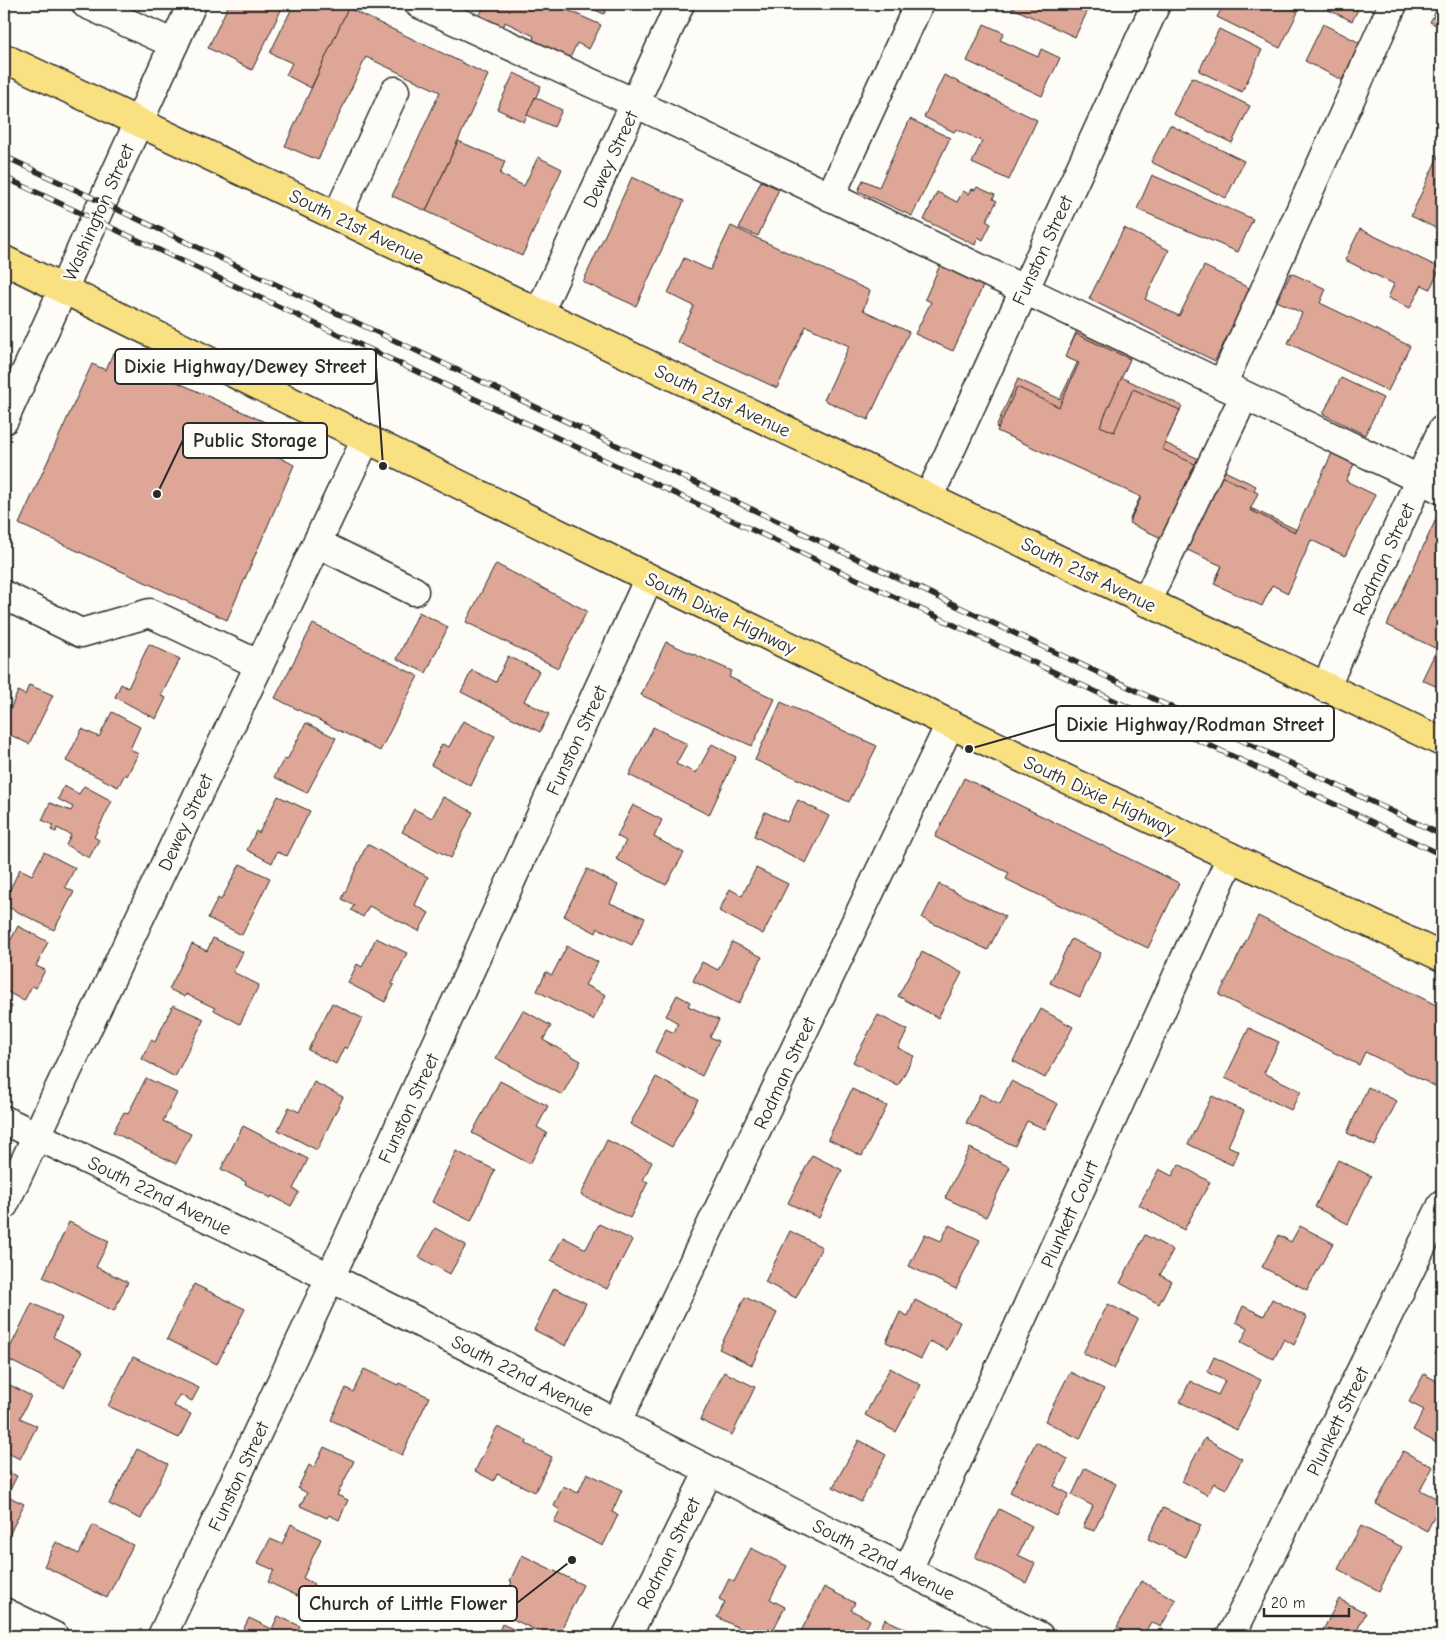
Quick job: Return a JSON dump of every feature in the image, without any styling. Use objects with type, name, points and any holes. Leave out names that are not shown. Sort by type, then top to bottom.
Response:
[{"type":"main road","name":"South 21st Avenue","points":[[4,58],[1442,742]]},
{"type":"main road","name":"South Dixie Highway","points":[[4,260],[649,578],[950,724],[1442,958]]},
{"type":"street","points":[[86,4],[174,44]]},
{"type":"street","name":"Washington Street","points":[[4,420],[192,4]]},
{"type":"street","name":"Dewey Street","points":[[539,314],[680,4]]},
{"type":"street","points":[[830,197],[920,4]]},
{"type":"street","name":"Funston Street","points":[[929,497],[1156,4]]},
{"type":"street","points":[[1222,385],[1392,4]]},
{"type":"street","points":[[433,7],[1431,485]]},
{"type":"street","points":[[337,216],[395,91]]},
{"type":"street","points":[[1146,602],[1236,411]]},
{"type":"street","name":"Rodman Street","points":[[1325,688],[1431,485],[1442,430]]},
{"type":"street","name":"Dewey Street","points":[[4,1205],[258,664],[366,439]]},
{"type":"street","points":[[317,543],[414,591]]},
{"type":"street","name":"Funston Street","points":[[162,1636],[330,1278],[649,578]]},
{"type":"street","points":[[4,595],[81,633],[150,614],[258,664]]},
{"type":"street","name":"Rodman Street","points":[[617,1422],[950,724]]},
{"type":"street","name":"Plunkett Court","points":[[907,1572],[1231,857]]},
{"type":"street","name":"South 22nd Avenue","points":[[4,1120],[330,1278],[617,1422],[907,1572],[1039,1636]]},
{"type":"street","name":"Plunkett Street","points":[[1231,1636],[1442,1205]]},
{"type":"street","name":"Rodman Street","points":[[627,1636],[709,1471]]},
{"type":"street","points":[[4,1612],[54,1636]]},
{"type":"building","points":[[229,4],[284,4],[252,70],[208,48]]},
{"type":"building","points":[[294,4],[351,4],[311,88],[286,75],[292,63],[270,53]]},
{"type":"building","points":[[485,4],[554,4],[601,25],[589,49],[577,43],[569,60],[532,42],[534,36],[505,22],[503,29],[479,17]]},
{"type":"building","points":[[582,4],[608,4],[604,14]]},
{"type":"building","points":[[1004,4],[1091,4],[1075,37]]},
{"type":"building","points":[[1224,4],[1282,4],[1298,12],[1280,48],[1217,17]]},
{"type":"building","points":[[1316,4],[1361,4],[1352,21]]},
{"type":"building","points":[[1440,4],[1442,4],[1442,28],[1430,22]]},
{"type":"building","points":[[348,8],[488,75],[426,211],[392,196],[440,92],[366,57],[318,160],[285,146]]},
{"type":"building","points":[[984,24],[1004,33],[1000,40],[1038,57],[1041,49],[1060,58],[1042,96],[967,61]]},
{"type":"building","points":[[1323,24],[1360,43],[1342,80],[1305,61]]},
{"type":"building","points":[[1219,29],[1262,50],[1242,92],[1199,71]]},
{"type":"building","points":[[514,73],[541,86],[524,122],[497,109]]},
{"type":"building","points":[[944,75],[1037,120],[1009,180],[972,163],[982,141],[956,129],[954,132],[924,117]]},
{"type":"building","points":[[1192,77],[1250,106],[1232,143],[1173,114]]},
{"type":"building","points":[[535,97],[562,110],[554,127],[527,115]]},
{"type":"building","points":[[910,119],[950,138],[912,216],[858,191],[863,180],[879,187]]},
{"type":"building","points":[[1170,125],[1244,161],[1226,198],[1151,162]]},
{"type":"building","points":[[458,141],[505,161],[500,174],[524,186],[538,157],[562,169],[522,256],[426,211]]},
{"type":"building","points":[[1440,152],[1442,153],[1442,231],[1411,216]]},
{"type":"building","points":[[1152,175],[1253,219],[1238,252],[1137,209]]},
{"type":"building","points":[[632,177],[684,201],[636,306],[583,282]]},
{"type":"building","points":[[761,181],[779,189],[758,236],[739,228]]},
{"type":"building","points":[[977,187],[995,195],[993,199],[997,201],[986,221],[991,224],[983,240],[978,237],[975,245],[924,220],[937,192],[957,202],[963,191],[969,194],[972,189],[975,190]]},
{"type":"building","points":[[731,226],[870,291],[863,310],[909,332],[868,420],[824,400],[849,346],[806,326],[777,388],[677,342],[694,306],[668,293],[684,258],[710,270]]},
{"type":"building","points":[[1124,228],[1169,250],[1145,299],[1179,316],[1204,266],[1251,289],[1215,361],[1089,299]]},
{"type":"building","points":[[1360,229],[1440,268],[1430,289],[1422,285],[1410,308],[1388,298],[1394,284],[1345,260]]},
{"type":"building","points":[[940,265],[983,286],[953,351],[915,334],[931,302],[925,299]]},
{"type":"building","points":[[1291,273],[1326,289],[1320,303],[1410,346],[1388,391],[1288,343],[1302,313],[1277,301]]},
{"type":"building","points":[[1078,328],[1132,353],[1121,377],[1182,406],[1165,443],[1256,486],[1246,506],[1308,535],[1285,586],[1272,579],[1262,602],[1215,580],[1224,562],[1130,519],[1141,495],[996,427],[1018,379],[1060,399],[1079,359],[1067,353]]},
{"type":"building","points":[[1076,334],[1130,359],[1100,426],[1114,432],[1133,389],[1180,410],[1162,449],[1258,493],[1250,510],[1295,532],[1333,451],[1355,462],[1346,481],[1375,495],[1345,556],[1311,540],[1288,593],[1272,585],[1262,606],[1214,584],[1222,566],[1129,523],[1141,497],[997,431],[1017,387],[1059,407],[1079,363],[1065,357]]},
{"type":"building","points":[[113,353],[289,433],[277,456],[294,465],[227,620],[19,524],[92,364],[106,370]]},
{"type":"building","points":[[1341,378],[1383,398],[1365,435],[1323,414]]},
{"type":"building","points":[[1442,506],[1442,689],[1422,680],[1437,649],[1387,625]]},
{"type":"building","points":[[496,564],[587,611],[558,668],[466,622]]},
{"type":"building","points":[[419,612],[448,627],[426,673],[397,659]]},
{"type":"building","points":[[313,624],[418,676],[380,751],[275,698]]},
{"type":"building","points":[[666,642],[732,671],[729,677],[775,699],[752,746],[641,695]]},
{"type":"building","points":[[149,644],[180,659],[161,696],[166,698],[156,719],[115,697],[121,684],[128,688]]},
{"type":"building","points":[[508,656],[539,671],[524,701],[549,714],[540,732],[461,692],[472,670],[496,682]]},
{"type":"building","points":[[29,685],[53,695],[29,744],[4,732],[4,724],[18,691],[25,695]]},
{"type":"building","points":[[781,702],[877,746],[849,802],[755,760]]},
{"type":"building","points":[[112,712],[140,727],[130,749],[138,754],[127,776],[125,774],[118,787],[66,761],[82,729],[99,737]]},
{"type":"building","points":[[463,721],[495,736],[471,786],[431,765],[442,744],[449,747]]},
{"type":"building","points":[[306,723],[336,738],[307,793],[274,777],[284,759],[287,760]]},
{"type":"building","points":[[653,727],[687,744],[676,764],[696,773],[712,744],[736,757],[709,815],[629,775]]},
{"type":"building","points":[[964,778],[1179,883],[1148,948],[1006,879],[1009,873],[935,837]]},
{"type":"building","points":[[64,786],[79,794],[84,786],[112,801],[94,837],[99,840],[89,858],[66,845],[71,835],[57,828],[56,832],[51,830],[53,825],[42,820],[50,803],[71,811],[73,807],[58,799]]},
{"type":"building","points":[[278,796],[310,811],[287,856],[277,852],[272,863],[247,850],[256,831],[259,833]]},
{"type":"building","points":[[443,797],[473,812],[451,858],[402,832],[414,809],[432,818]]},
{"type":"building","points":[[798,800],[829,816],[806,863],[754,836],[765,812],[787,822]]},
{"type":"building","points":[[633,805],[662,820],[654,837],[684,853],[666,885],[616,859],[626,841],[617,836]]},
{"type":"building","points":[[367,844],[428,877],[415,905],[429,913],[419,931],[369,906],[363,917],[351,910],[354,905],[342,899]]},
{"type":"building","points":[[44,852],[75,868],[65,887],[74,892],[54,930],[4,905],[4,901],[20,869],[32,875]]},
{"type":"building","points":[[240,864],[270,878],[242,935],[208,918],[218,898],[221,900]]},
{"type":"building","points":[[756,868],[788,884],[763,934],[719,911],[730,889],[742,896]]},
{"type":"building","points":[[587,869],[618,885],[610,903],[645,918],[632,945],[598,928],[596,933],[564,916]]},
{"type":"building","points":[[939,884],[1005,916],[988,950],[922,918]]},
{"type":"building","points":[[1258,916],[1442,1008],[1442,1082],[1439,1088],[1365,1052],[1359,1065],[1219,995]]},
{"type":"building","points":[[18,926],[48,942],[36,966],[45,970],[36,988],[32,986],[24,1001],[4,990],[4,950]]},
{"type":"building","points":[[213,938],[243,952],[233,972],[259,985],[240,1024],[214,1010],[215,1008],[186,994],[185,997],[169,989],[192,944],[207,951]]},
{"type":"building","points":[[376,938],[407,953],[385,1002],[348,983],[357,964],[362,967]]},
{"type":"building","points":[[1071,939],[1101,953],[1080,997],[1050,983]]},
{"type":"building","points":[[732,942],[762,957],[739,1004],[693,981],[702,962],[718,970]]},
{"type":"building","points":[[567,946],[598,962],[585,985],[606,995],[593,1020],[537,991],[546,972],[552,975]]},
{"type":"building","points":[[922,952],[962,973],[938,1018],[898,996]]},
{"type":"building","points":[[677,995],[690,1002],[688,1006],[719,1020],[710,1037],[719,1041],[702,1076],[655,1052],[666,1029],[674,1033],[678,1023],[666,1016]]},
{"type":"building","points":[[4,1002],[12,1006],[4,1025]]},
{"type":"building","points":[[332,1003],[362,1018],[347,1049],[344,1047],[336,1064],[308,1050]]},
{"type":"building","points":[[173,1005],[204,1019],[175,1077],[142,1059],[151,1040],[155,1042]]},
{"type":"building","points":[[1041,1009],[1073,1027],[1045,1078],[1013,1061]]},
{"type":"building","points":[[523,1010],[551,1026],[543,1040],[581,1061],[562,1095],[496,1058]]},
{"type":"building","points":[[878,1015],[908,1030],[898,1048],[914,1056],[898,1086],[853,1062]]},
{"type":"building","points":[[1249,1028],[1279,1042],[1264,1073],[1301,1091],[1291,1110],[1225,1078]]},
{"type":"building","points":[[656,1077],[698,1100],[672,1147],[630,1124]]},
{"type":"building","points":[[146,1078],[177,1093],[163,1121],[191,1134],[176,1164],[113,1132],[124,1112],[128,1114]]},
{"type":"building","points":[[500,1081],[548,1106],[537,1127],[547,1133],[530,1164],[472,1133]]},
{"type":"building","points":[[1011,1081],[1058,1104],[1045,1129],[1027,1121],[1015,1146],[966,1123],[980,1094],[1000,1104]]},
{"type":"building","points":[[314,1082],[343,1097],[317,1150],[278,1130],[289,1107],[299,1112]]},
{"type":"building","points":[[1368,1087],[1397,1101],[1375,1146],[1347,1133]]},
{"type":"building","points":[[852,1089],[887,1106],[862,1156],[828,1139]]},
{"type":"building","points":[[1212,1096],[1244,1111],[1228,1146],[1239,1151],[1232,1165],[1188,1144]]},
{"type":"building","points":[[243,1126],[308,1159],[293,1189],[299,1192],[291,1206],[272,1196],[271,1198],[221,1169]]},
{"type":"building","points":[[607,1140],[652,1162],[643,1180],[648,1182],[630,1218],[581,1195]]},
{"type":"building","points":[[970,1148],[1010,1167],[986,1217],[945,1198]]},
{"type":"building","points":[[456,1151],[495,1170],[471,1221],[432,1202]]},
{"type":"building","points":[[812,1155],[842,1170],[819,1218],[788,1203]]},
{"type":"building","points":[[1338,1160],[1371,1176],[1348,1224],[1315,1207]]},
{"type":"building","points":[[1179,1164],[1210,1182],[1184,1230],[1139,1205],[1159,1169],[1172,1176]]},
{"type":"building","points":[[69,1222],[109,1241],[96,1267],[128,1282],[114,1311],[43,1277]]},
{"type":"building","points":[[599,1224],[632,1240],[607,1289],[551,1260],[563,1237],[586,1249]]},
{"type":"building","points":[[949,1225],[980,1240],[956,1289],[909,1266],[925,1234],[941,1241]]},
{"type":"building","points":[[1300,1226],[1333,1243],[1307,1290],[1262,1267],[1279,1235],[1291,1242]]},
{"type":"building","points":[[435,1228],[466,1245],[450,1274],[419,1257]]},
{"type":"building","points":[[790,1231],[822,1247],[796,1298],[765,1282]]},
{"type":"building","points":[[1145,1235],[1173,1250],[1160,1275],[1171,1281],[1159,1304],[1120,1283]]},
{"type":"building","points":[[194,1284],[245,1309],[217,1364],[167,1339]]},
{"type":"building","points":[[554,1288],[586,1303],[566,1346],[534,1330]]},
{"type":"building","points":[[745,1297],[777,1313],[752,1365],[719,1349]]},
{"type":"building","points":[[1272,1299],[1307,1317],[1294,1345],[1284,1339],[1274,1359],[1241,1342],[1248,1328],[1236,1322],[1243,1306],[1264,1316]]},
{"type":"building","points":[[915,1300],[960,1322],[947,1350],[930,1341],[921,1359],[886,1342],[900,1312],[908,1316]]},
{"type":"building","points":[[32,1303],[62,1318],[53,1337],[82,1352],[64,1388],[5,1358]]},
{"type":"building","points":[[1108,1304],[1138,1319],[1114,1369],[1083,1353]]},
{"type":"building","points":[[1442,1341],[1442,1358],[1435,1354]]},
{"type":"building","points":[[133,1357],[199,1388],[192,1401],[180,1395],[174,1406],[191,1414],[179,1438],[108,1406]]},
{"type":"building","points":[[1214,1357],[1261,1380],[1237,1430],[1180,1402],[1190,1381],[1218,1395],[1225,1381],[1207,1372]]},
{"type":"building","points":[[890,1368],[921,1385],[896,1432],[865,1415]]},
{"type":"building","points":[[364,1369],[429,1397],[402,1455],[331,1420],[346,1388],[353,1392]]},
{"type":"building","points":[[724,1372],[755,1387],[732,1435],[700,1420]]},
{"type":"building","points":[[1070,1372],[1104,1389],[1080,1439],[1045,1421]]},
{"type":"building","points":[[1424,1374],[1442,1384],[1442,1446],[1413,1430],[1424,1410],[1409,1402]]},
{"type":"building","points":[[4,1382],[31,1396],[20,1418],[37,1426],[20,1459],[4,1451]]},
{"type":"building","points":[[497,1427],[527,1441],[526,1444],[552,1457],[535,1492],[497,1474],[494,1481],[475,1471]]},
{"type":"building","points":[[1205,1438],[1242,1459],[1226,1489],[1214,1483],[1207,1495],[1182,1481]]},
{"type":"building","points":[[859,1440],[886,1455],[861,1502],[833,1487]]},
{"type":"building","points":[[1036,1442],[1068,1459],[1054,1486],[1069,1494],[1057,1516],[1010,1492]]},
{"type":"building","points":[[324,1447],[354,1461],[337,1495],[348,1500],[339,1520],[329,1515],[327,1518],[300,1506],[307,1493],[298,1488],[309,1465],[314,1468]]},
{"type":"building","points":[[137,1449],[168,1464],[141,1519],[109,1504]]},
{"type":"building","points":[[1403,1451],[1433,1467],[1420,1490],[1442,1501],[1427,1531],[1376,1504]]},
{"type":"building","points":[[1085,1468],[1116,1484],[1094,1531],[1083,1527],[1093,1506],[1072,1495]]},
{"type":"building","points":[[4,1470],[17,1476],[7,1496],[24,1504],[6,1542],[4,1541]]},
{"type":"building","points":[[587,1473],[622,1490],[612,1512],[618,1515],[603,1546],[554,1522],[560,1510],[554,1506],[563,1486],[578,1493]]},
{"type":"building","points":[[1163,1508],[1201,1525],[1186,1557],[1148,1539]]},
{"type":"building","points":[[999,1509],[1032,1526],[1018,1555],[1035,1563],[1026,1583],[975,1557]]},
{"type":"building","points":[[291,1524],[321,1539],[303,1578],[314,1584],[306,1600],[268,1582],[274,1570],[258,1563],[270,1539],[282,1544]]},
{"type":"building","points":[[93,1525],[133,1545],[107,1598],[44,1566],[56,1542],[79,1554]]},
{"type":"building","points":[[1361,1526],[1402,1547],[1379,1591],[1338,1569]]},
{"type":"building","points":[[751,1548],[787,1566],[770,1599],[785,1607],[770,1636],[755,1636],[717,1617],[725,1602],[719,1599],[729,1579],[734,1582]]},
{"type":"building","points":[[522,1555],[583,1585],[558,1636],[548,1636],[498,1612]]},
{"type":"building","points":[[1141,1581],[1176,1600],[1161,1627],[1151,1622],[1143,1636],[1134,1636],[1117,1627]]},
{"type":"building","points":[[824,1587],[855,1603],[851,1610],[870,1620],[862,1636],[805,1636],[800,1633]]},
{"type":"building","points":[[1339,1599],[1366,1613],[1354,1636],[1320,1636]]},
{"type":"building","points":[[278,1616],[300,1626],[295,1636],[240,1636],[249,1618],[272,1629]]},
{"type":"building","points":[[885,1619],[921,1636],[877,1636]]},
{"type":"building","points":[[502,1624],[528,1636],[497,1636]]},
{"type":"railway","points":[[4,156],[1442,835]]},
{"type":"railway","points":[[4,177],[1442,855]]},
{"type":"place","name":"Dixie Highway/Dewey Street","points":[[383,466]]},
{"type":"place","name":"Public Storage","points":[[157,494]]},
{"type":"place","name":"Dixie Highway/Rodman Street","points":[[969,749]]},
{"type":"place","name":"Church of Little Flower","points":[[572,1560]]}]
